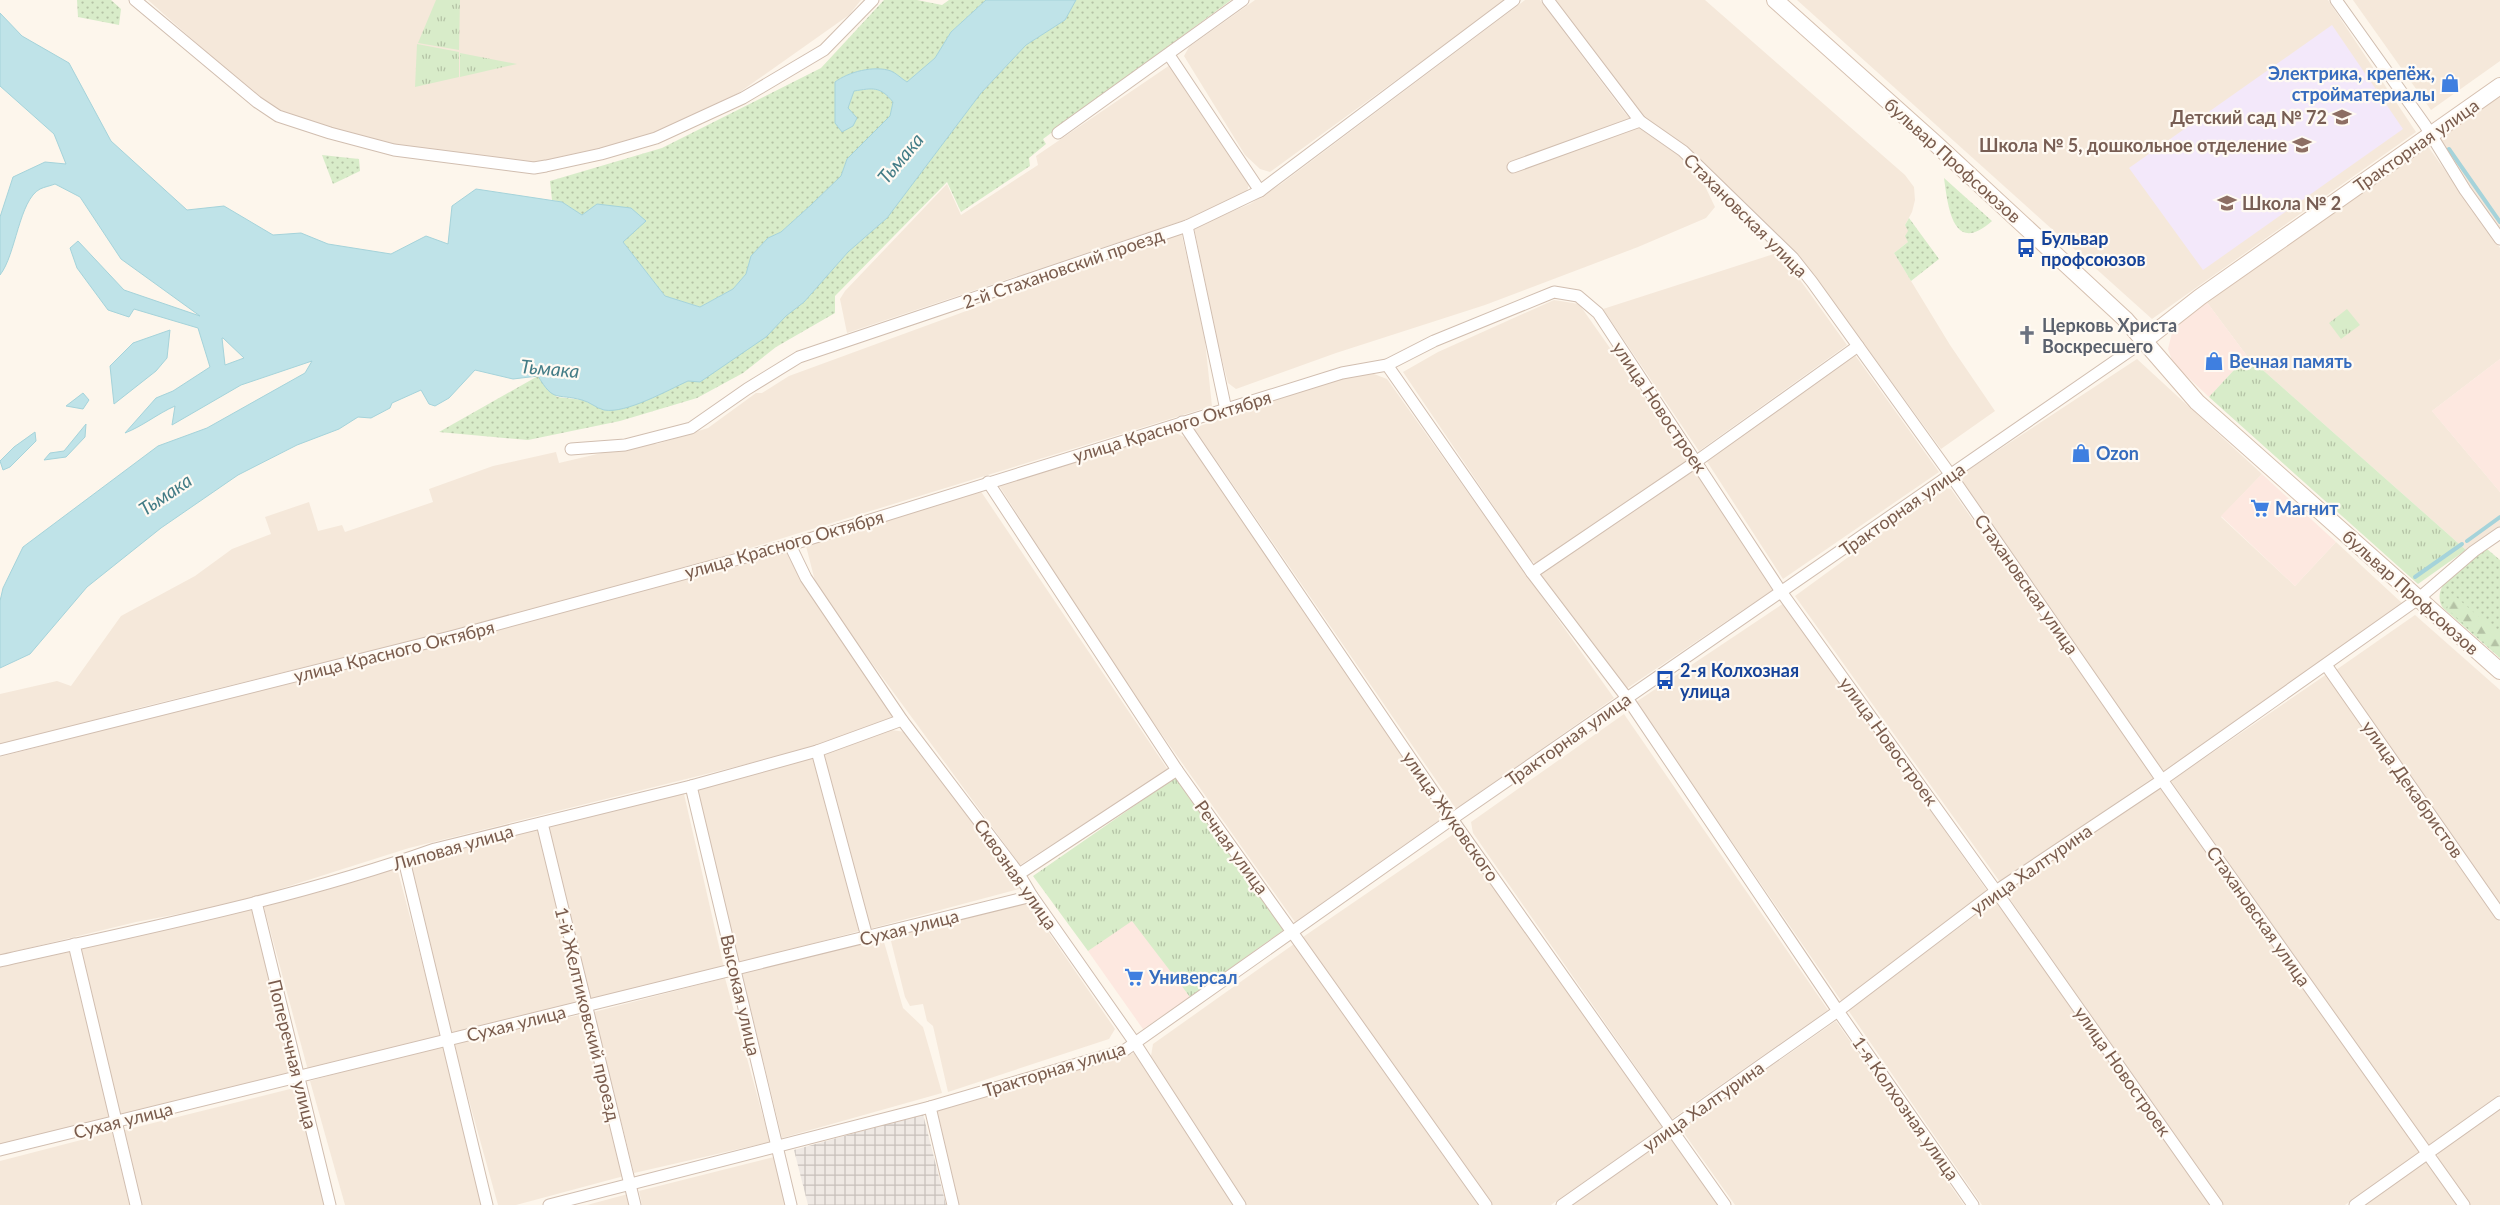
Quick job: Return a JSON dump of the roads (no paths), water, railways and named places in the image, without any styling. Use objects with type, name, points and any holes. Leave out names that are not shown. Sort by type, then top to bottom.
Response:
[{"type":"main road","name":"бульвар Профсоюзов","points":[[1775,0],[1978,182],[2125,319],[2197,402],[2500,671]]},
{"type":"main road","name":"Тракторная улица","points":[[2144,341],[2200,297],[2500,86]]},
{"type":"street","points":[[135,0],[257,102],[278,116],[330,133],[394,150],[534,168],[600,154],[656,138],[742,98],[824,50],[873,0]]},
{"type":"street","points":[[1058,133],[1243,0]]},
{"type":"street","name":"2-й Стахановский проезд","points":[[571,449],[625,445],[691,428],[747,389],[799,357],[1187,226],[1260,191],[1514,0]]},
{"type":"street","name":"Стахановская улица","points":[[1548,0],[1640,121],[1683,151],[1793,258],[1812,282],[1950,474],[2162,780],[2464,1205]]},
{"type":"street","points":[[2336,0],[2431,134],[2465,190],[2500,239]]},
{"type":"street","points":[[1168,55],[1260,191]]},
{"type":"street","points":[[1513,167],[1640,121]]},
{"type":"street","points":[[1187,226],[1226,410]]},
{"type":"street","name":"улица Красного Октября","points":[[0,750],[454,636],[790,545],[1342,373],[1387,365],[1441,338],[1554,292]]},
{"type":"street","name":"улица Новостроек","points":[[1554,292],[1578,296],[1598,313],[1782,593],[1996,891],[2217,1205]]},
{"type":"street","name":"Тракторная улица","points":[[549,1205],[630,1182],[777,1147],[930,1107],[1124,1050],[1293,933],[1452,819],[1782,593],[1950,474],[2144,341]]},
{"type":"street","points":[[1532,573],[1697,461],[1858,346]]},
{"type":"street","points":[[1387,365],[1532,573],[1628,698],[1838,1012]]},
{"type":"street","name":"улица Жуковского","points":[[1182,422],[1452,819],[1725,1205]]},
{"type":"street","name":"Речная улица","points":[[988,482],[1176,770],[1486,1205]]},
{"type":"street","name":"улица Халтурина","points":[[1562,1205],[1838,1012],[1996,891],[2162,780],[2326,665],[2418,599],[2474,551],[2500,533]]},
{"type":"street","name":"Сквозная улица","points":[[790,545],[806,578],[902,720],[1019,874],[1032,896],[1136,1043],[1240,1205]]},
{"type":"street","name":"улица Декабристов","points":[[2326,665],[2500,914]]},
{"type":"street","name":"Липовая улица","points":[[0,961],[256,902],[404,860],[435,849],[691,786],[817,751],[902,720]]},
{"type":"street","points":[[817,751],[866,937]]},
{"type":"street","points":[[1019,874],[1176,770]]},
{"type":"street","name":"Высокая улица","points":[[691,786],[791,1205]]},
{"type":"street","name":"1-й Желтиковский проезд","points":[[542,823],[635,1205]]},
{"type":"street","points":[[404,860],[488,1205]]},
{"type":"street","name":"Сухая улица","points":[[0,1150],[1032,896]]},
{"type":"street","name":"Поперечная улица","points":[[256,902],[330,1205]]},
{"type":"street","points":[[74,944],[136,1205]]},
{"type":"street","name":"1-я Колхозная улица","points":[[1838,1012],[1973,1205]]},
{"type":"street","points":[[2355,1205],[2500,1102]]},
{"type":"street","points":[[930,1107],[953,1205]]},
{"type":"water","name":"Тьмака","points":[[986,0],[1076,0],[1065,20],[1026,45],[981,93],[887,218],[848,252],[804,302],[786,316],[766,337],[700,382],[688,381],[635,405],[613,410],[604,410],[582,400],[556,396],[548,390],[538,376],[513,379],[475,370],[449,398],[435,406],[429,404],[421,390],[392,403],[390,408],[371,418],[358,417],[339,429],[297,445],[238,475],[161,528],[87,587],[30,654],[0,668],[0,601],[3,588],[23,547],[158,446],[207,428],[305,373],[312,361],[241,385],[172,425],[175,406],[125,433],[156,398],[173,391],[210,367],[198,328],[134,309],[129,317],[108,310],[77,268],[70,248],[78,241],[124,290],[200,316],[121,259],[80,197],[55,184],[40,189],[27,204],[10,255],[0,275],[0,217],[13,177],[45,162],[66,164],[54,134],[0,86],[0,13],[22,36],[69,63],[111,141],[187,210],[224,206],[273,235],[301,233],[328,244],[391,254],[426,236],[448,244],[452,206],[476,189],[562,202],[582,215],[597,204],[631,208],[646,221],[623,242],[665,296],[700,307],[733,289],[746,274],[751,256],[768,238],[781,232],[841,176],[847,159],[890,116],[893,102],[884,93],[876,89],[854,91],[848,108],[857,118],[853,126],[842,132],[835,123],[835,82],[840,78],[862,70],[884,69],[895,73],[907,82],[935,58],[951,32]],"holes":[[[223,338],[244,358],[225,365]]]},
{"type":"water","points":[[170,330],[167,358],[156,371],[114,404],[110,366],[133,343]]},
{"type":"water","points":[[83,393],[89,400],[83,409],[66,406]]},
{"type":"water","points":[[86,424],[85,437],[66,457],[44,460],[50,453],[64,451]]},
{"type":"water","points":[[35,432],[36,441],[10,467],[3,470],[0,461],[14,447]]},
{"type":"waterway","points":[[2449,149],[2500,222]]},
{"type":"waterway","points":[[2467,541],[2500,517]]},
{"type":"waterway","points":[[2415,577],[2462,544]]},
{"type":"place","name":"Электрика, крепёж, стройматериалы","points":[[2450,83]]},
{"type":"place","name":"Детский сад № 72","points":[[2342,117]]},
{"type":"place","name":"Школа № 5, дошкольное отделение","points":[[2302,145]]},
{"type":"place","name":"Школа № 2","points":[[2227,203]]},
{"type":"place","name":"Бульвар профсоюзов","points":[[2026,248]]},
{"type":"place","name":"Церковь Христа Воскресшего","points":[[2027,335]]},
{"type":"place","name":"Вечная память","points":[[2214,361]]},
{"type":"place","name":"Ozon","points":[[2081,453]]},
{"type":"place","name":"Магнит","points":[[2260,508]]},
{"type":"place","name":"2-я Колхозная улица","points":[[1665,680]]},
{"type":"place","name":"Универсал","points":[[1134,977]]}]
